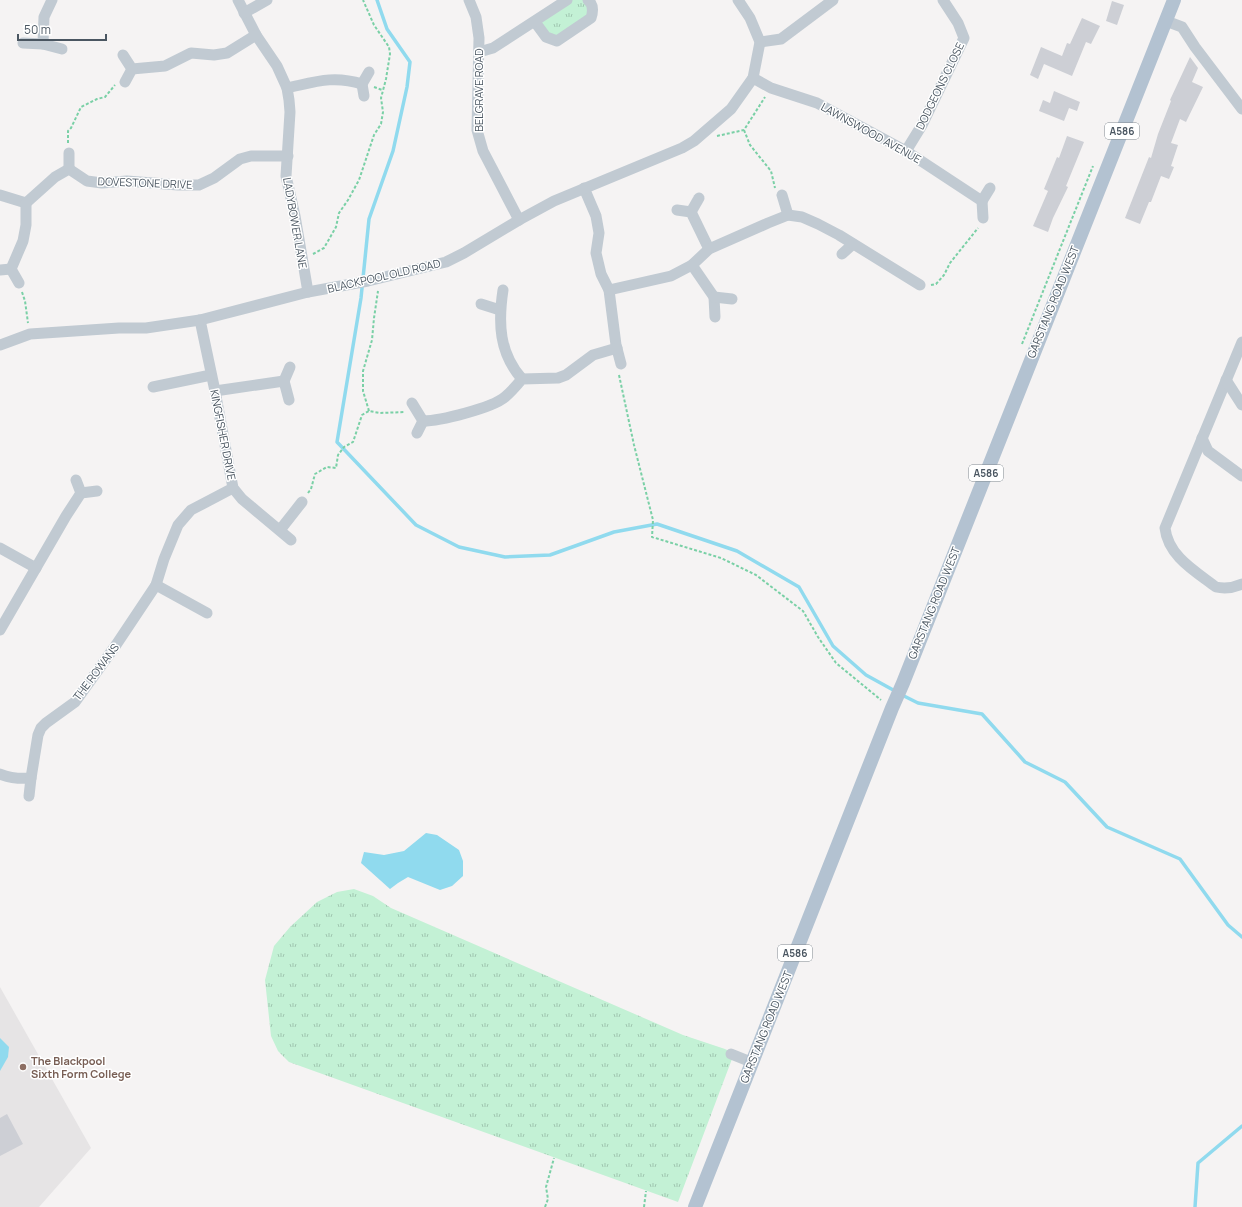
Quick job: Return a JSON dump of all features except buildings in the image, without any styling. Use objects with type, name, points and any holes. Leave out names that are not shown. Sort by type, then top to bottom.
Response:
[{"type":"main road","name":"GARSTANG ROAD WEST","points":[[695,1207],[893,704],[903,683],[1166,21],[1172,1]]},
{"type":"street","points":[[43,44],[44,17],[52,0]]},
{"type":"street","name":"LADYBOWER LANE","points":[[238,0],[256,34],[277,66],[287,88],[290,112],[286,176],[308,292]]},
{"type":"street","points":[[244,13],[267,0]]},
{"type":"street","name":"BELGRAVE ROAD","points":[[469,0],[476,17],[480,38],[477,130],[483,151],[519,220]]},
{"type":"street","points":[[479,52],[493,48],[567,0]]},
{"type":"street","points":[[535,22],[546,37],[557,41],[591,18],[593,10],[588,0]]},
{"type":"street","points":[[738,0],[750,18],[760,42],[781,39],[833,0]]},
{"type":"street","name":"DODGEONS CLOSE","points":[[906,151],[923,122],[964,38],[958,23],[943,0]]},
{"type":"street","points":[[1166,21],[1182,27],[1195,47],[1242,109]]},
{"type":"street","points":[[132,69],[165,66],[191,53],[214,55],[227,53],[256,34]]},
{"type":"street","name":"BLACKPOOL OLD ROAD","points":[[0,345],[30,334],[119,328],[146,328],[200,320],[308,292],[366,281],[446,262],[554,201],[694,142],[731,109],[753,78],[760,42]]},
{"type":"street","points":[[23,43],[43,44],[62,49]]},
{"type":"street","points":[[123,55],[132,69]]},
{"type":"street","points":[[125,82],[132,69]]},
{"type":"street","points":[[364,96],[362,84],[369,72]]},
{"type":"street","points":[[287,88],[334,78],[349,79],[362,84]]},
{"type":"street","name":"LAWNSWOOD AVENUE","points":[[753,78],[771,88],[817,103],[906,151],[982,201]]},
{"type":"street","points":[[11,269],[23,241],[26,225],[26,203],[55,177],[69,169],[70,153]]},
{"type":"street","name":"DOVESTONE DRIVE","points":[[69,169],[87,181],[102,183],[127,181],[199,185],[214,178],[240,159],[251,156],[288,156]]},
{"type":"street","points":[[584,188],[596,216],[599,233],[596,253],[601,274],[609,290],[617,348],[621,364]]},
{"type":"street","points":[[983,218],[982,201],[990,188]]},
{"type":"street","points":[[0,195],[26,203]]},
{"type":"street","points":[[782,196],[788,215]]},
{"type":"street","points":[[691,212],[698,198]]},
{"type":"street","points":[[677,210],[691,212]]},
{"type":"street","points":[[691,212],[709,249]]},
{"type":"street","points":[[609,290],[671,276],[692,264],[709,249],[788,215],[802,217],[818,224],[920,285]]},
{"type":"street","points":[[842,254],[853,244]]},
{"type":"street","points":[[692,264],[714,298],[715,317]]},
{"type":"street","points":[[0,270],[11,269]]},
{"type":"street","points":[[11,269],[19,283]]},
{"type":"street","points":[[503,290],[500,310],[504,352],[514,370],[522,379]]},
{"type":"street","points":[[714,298],[732,299]]},
{"type":"street","points":[[481,304],[500,310]]},
{"type":"street","name":"KINGFISHER DRIVE","points":[[200,320],[233,488],[242,499],[291,540]]},
{"type":"street","points":[[1242,342],[1165,528],[1166,536],[1171,547],[1179,558],[1216,587],[1223,589],[1242,584]]},
{"type":"street","points":[[423,421],[434,421],[477,410],[504,398],[522,379],[558,378],[566,375],[593,355],[617,348]]},
{"type":"street","points":[[289,400],[284,381],[290,367]]},
{"type":"street","points":[[153,387],[211,374]]},
{"type":"street","points":[[1226,380],[1242,405]]},
{"type":"street","points":[[215,391],[284,381]]},
{"type":"street","points":[[414,406],[423,421]]},
{"type":"street","points":[[417,433],[423,421]]},
{"type":"street","points":[[1202,438],[1208,450],[1242,476]]},
{"type":"street","points":[[76,480],[82,493]]},
{"type":"street","name":"THE ROWANS","points":[[29,796],[38,735],[42,728],[46,723],[75,702],[116,645],[156,585],[164,559],[178,525],[191,510],[233,488]]},
{"type":"street","points":[[0,630],[66,516],[82,493],[97,491]]},
{"type":"street","points":[[280,530],[302,502]]},
{"type":"street","points":[[0,548],[36,568]]},
{"type":"street","points":[[156,585],[207,613]]},
{"type":"street","points":[[0,774],[21,779],[31,778]]},
{"type":"street","points":[[731,1054],[752,1062]]},
{"type":"path","points":[[302,259],[324,248],[328,243],[336,227],[339,213],[359,180],[383,112],[381,98],[390,54],[389,47],[374,25],[363,0]]},
{"type":"path","points":[[70,153],[68,131],[71,128],[81,107],[86,103],[105,97],[116,83],[125,82]]},
{"type":"path","points":[[715,137],[744,130],[771,88]]},
{"type":"path","points":[[744,130],[750,146],[770,171],[776,192],[782,196]]},
{"type":"path","points":[[920,285],[928,286],[936,284],[944,275],[950,263],[980,225],[983,218]]},
{"type":"path","points":[[366,281],[378,289],[372,340],[363,371],[363,391],[369,411]]},
{"type":"path","points":[[19,283],[25,301],[30,334]]},
{"type":"path","points":[[621,364],[618,370],[634,445],[653,520],[652,537],[721,558],[756,575],[803,611],[836,663],[893,704]]},
{"type":"path","points":[[302,502],[311,489],[315,474],[327,467],[336,468],[338,455],[344,447],[353,442],[362,415],[369,411],[380,413],[403,413],[414,406]]},
{"type":"path","points":[[545,1207],[548,1199],[546,1187],[554,1158]]},
{"type":"path","points":[[644,1207],[646,1191]]},
{"type":"shaded area","name":"The Blackpool Sixth Form College","points":[[0,987],[91,1148],[39,1207],[0,1207]]},
{"type":"green space","points":[[567,0],[588,0],[593,10],[557,41],[535,22]]},
{"type":"green space","points":[[354,889],[373,896],[391,908],[683,1035],[729,1051],[732,1059],[678,1202],[289,1062],[278,1051],[271,1036],[265,980],[274,946],[290,927],[317,902],[337,892]]},
{"type":"water","points":[[426,833],[437,835],[459,850],[463,861],[463,876],[452,886],[440,890],[408,877],[390,889],[361,863],[364,852],[384,855],[404,851]]},
{"type":"water","points":[[0,1038],[9,1047],[8,1057],[0,1071]]},
{"type":"waterway","points":[[377,0],[387,29],[410,62],[407,87],[393,151],[369,219],[361,298],[337,442],[416,525],[459,547],[505,557],[550,555],[614,532],[657,524],[737,551],[799,587],[833,646],[866,675],[895,691]]},
{"type":"waterway","points":[[902,695],[918,703],[982,714],[1025,762],[1065,782],[1107,827],[1180,859],[1228,925],[1242,937]]},
{"type":"waterway","points":[[1195,1207],[1198,1163],[1242,1126]]},
{"type":"place","name":"The Blackpool Sixth Form College","points":[[23,1067]]}]
